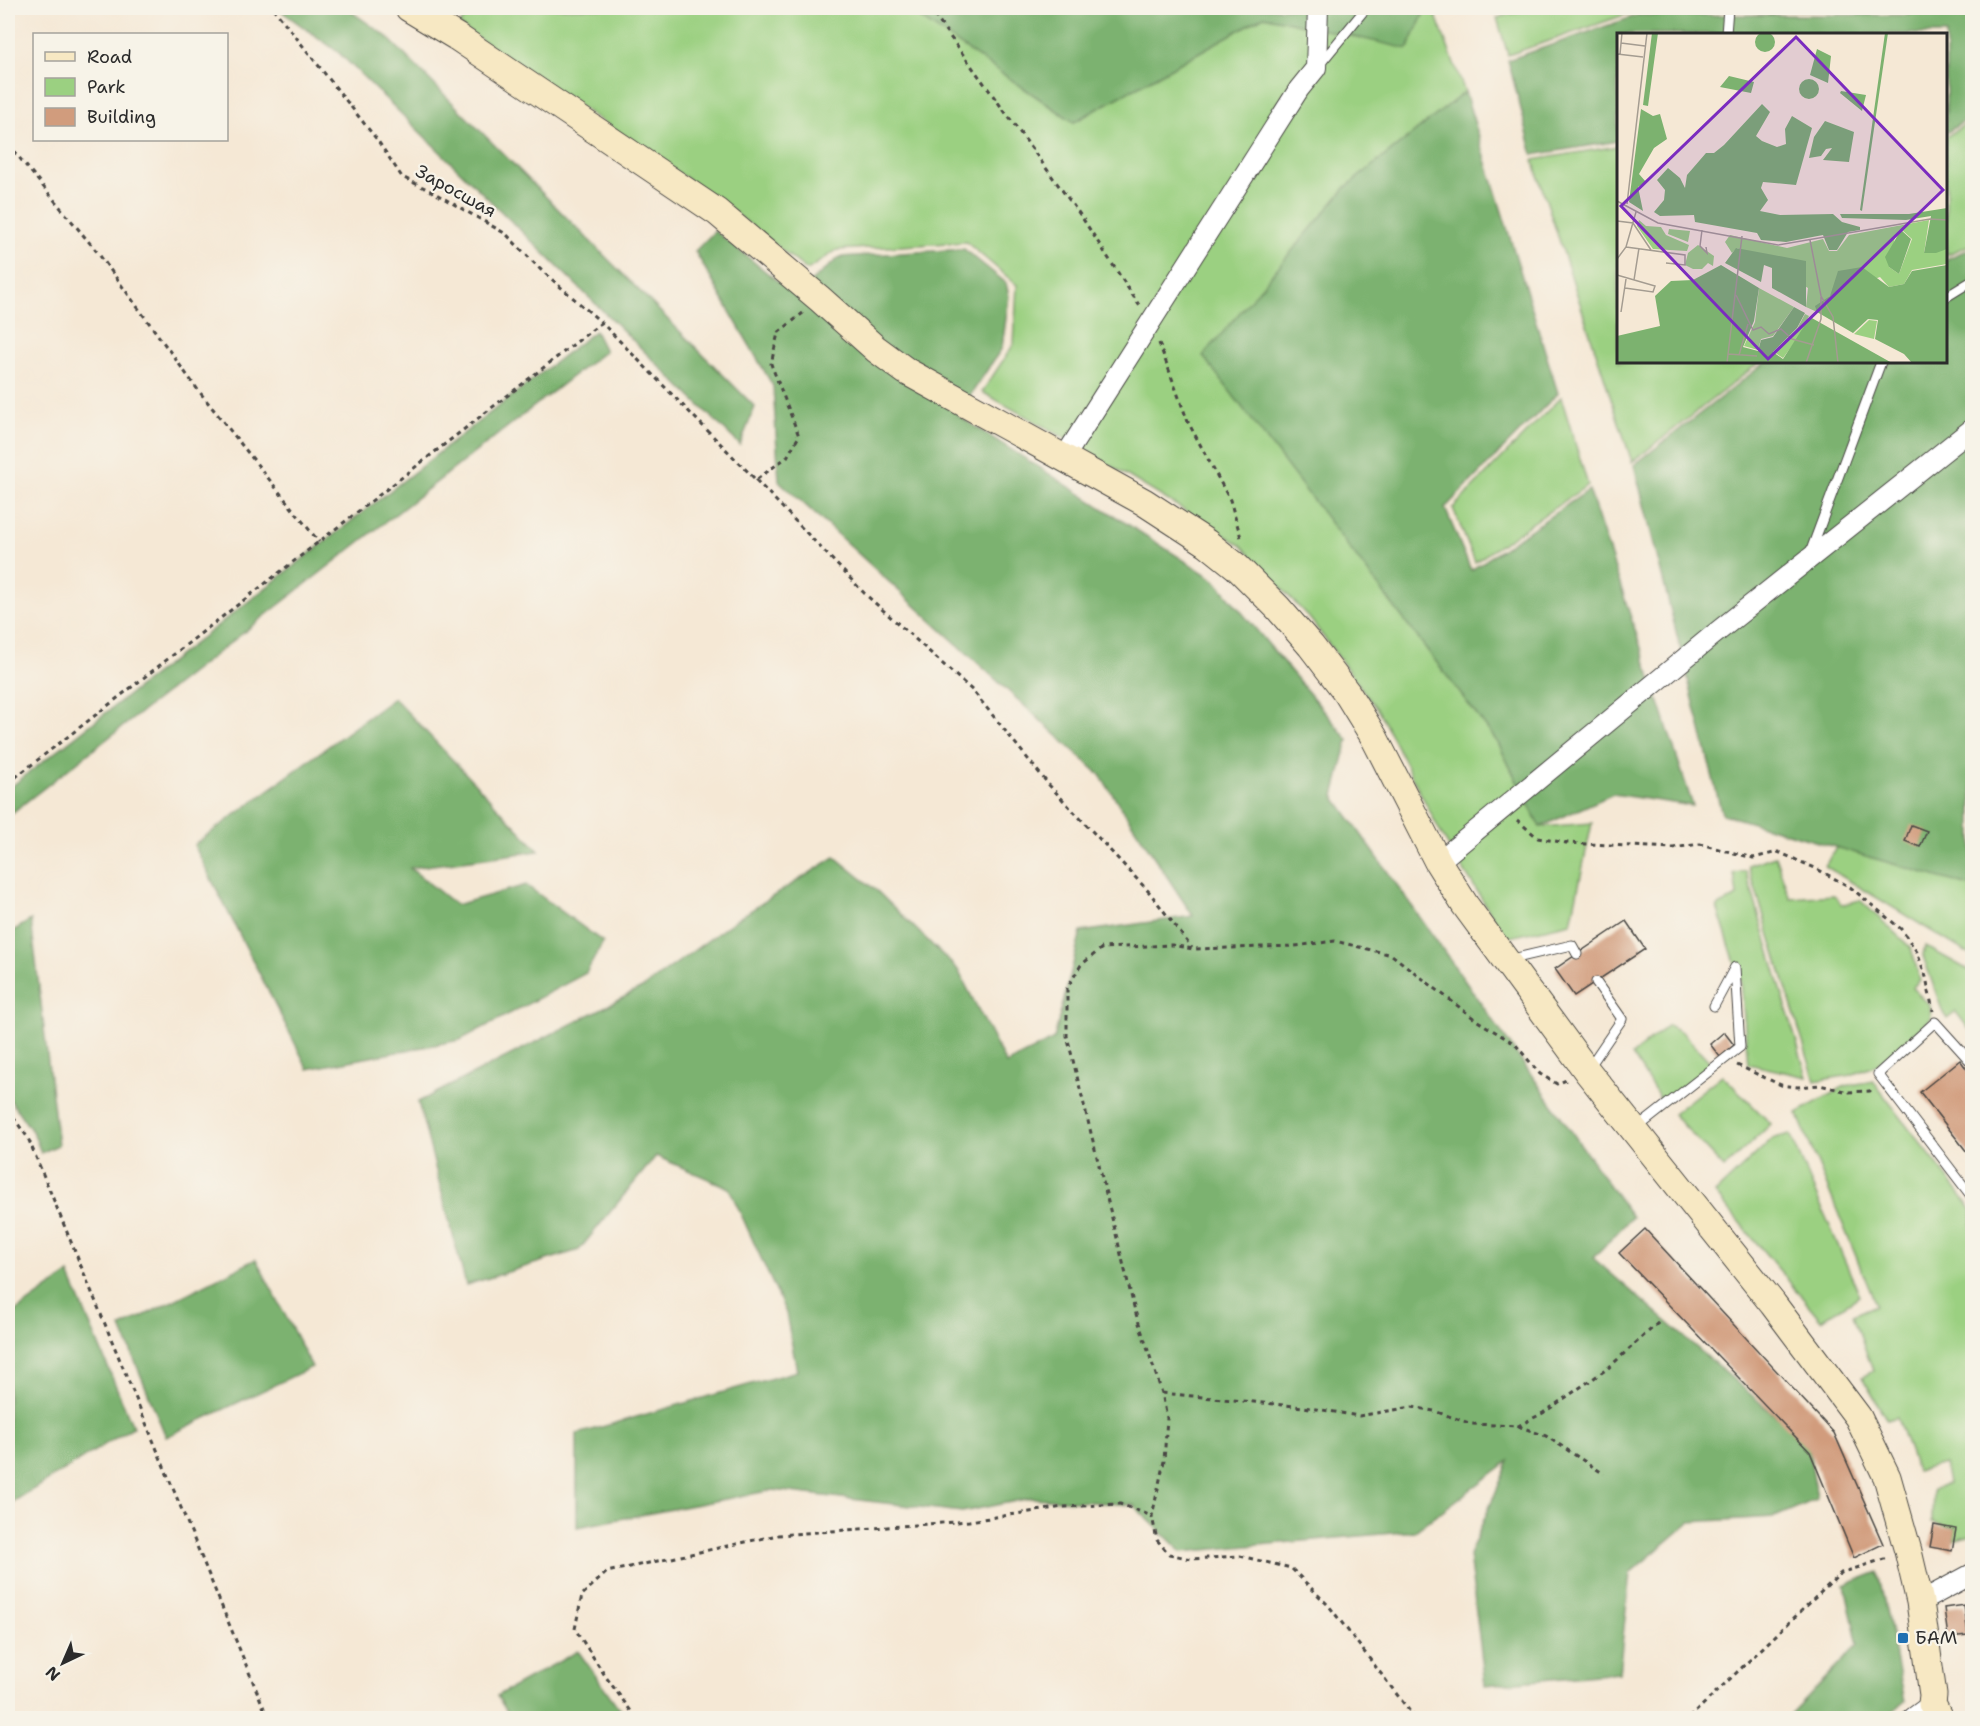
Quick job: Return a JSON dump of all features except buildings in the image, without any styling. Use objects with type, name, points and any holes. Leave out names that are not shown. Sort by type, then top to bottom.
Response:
[{"type":"street","points":[[409,8],[457,37],[717,212],[876,349],[906,371],[1144,502],[1207,543],[1237,567],[1278,608],[1347,693],[1374,737],[1438,862],[1465,905],[1587,1071],[1773,1304],[1858,1417],[1887,1477],[1908,1551],[1920,1602],[1933,1695],[1928,1714]]},
{"type":"street","points":[[1064,458],[1299,89],[1317,68],[1318,8]]},
{"type":"street","points":[[1438,862],[1972,429]]},
{"type":"street","points":[[1920,1602],[1972,1574]]},
{"type":"lane","points":[[1317,68],[1366,8]]},
{"type":"lane","points":[[1726,33],[1728,8]]},
{"type":"lane","points":[[1947,296],[1972,280]]},
{"type":"lane","points":[[1808,560],[1881,363]]},
{"type":"lane","points":[[1506,961],[1572,945],[1577,954]]},
{"type":"lane","points":[[1635,1130],[1740,1047],[1735,967],[1714,1006]]},
{"type":"lane","points":[[1587,1071],[1622,1019],[1596,982]]},
{"type":"lane","points":[[1972,1063],[1935,1022],[1878,1074],[1972,1197]]},
{"type":"path","name":"Заросшая","points":[[273,8],[378,141],[402,177],[506,234],[540,269],[602,322],[865,594],[973,691],[1049,785],[1150,893],[1193,950]]},
{"type":"path","points":[[930,8],[1081,216],[1151,322],[1167,360],[1188,422],[1230,500],[1242,542]]},
{"type":"path","points":[[8,144],[98,253],[198,390],[319,542]]},
{"type":"path","points":[[756,480],[787,457],[799,436],[771,364],[778,333],[820,299]]},
{"type":"path","points":[[8,783],[602,322]]},
{"type":"path","points":[[1505,806],[1538,838],[1566,843],[1673,848],[1700,844],[1753,858],[1778,852],[1815,868],[1850,887],[1901,929],[1917,952],[1926,977],[1935,1022]]},
{"type":"path","points":[[1415,1719],[1329,1606],[1291,1568],[1240,1556],[1191,1559],[1169,1554],[1157,1540],[1152,1516],[1164,1461],[1167,1418],[1162,1393],[1136,1311],[1068,1036],[1067,988],[1081,965],[1102,948],[1172,945],[1193,950],[1295,946],[1335,940],[1392,956],[1476,1020],[1515,1044],[1540,1074],[1557,1084],[1587,1071]]},
{"type":"path","points":[[1725,1059],[1781,1085],[1798,1087],[1820,1085],[1848,1092],[1870,1091],[1878,1074]]},
{"type":"path","points":[[8,1110],[28,1138],[268,1719]]},
{"type":"path","points":[[1518,1426],[1543,1413],[1607,1369],[1659,1322]]},
{"type":"path","points":[[1162,1393],[1304,1407],[1359,1416],[1412,1407],[1472,1424],[1518,1426],[1546,1436],[1604,1474]]},
{"type":"path","points":[[636,1719],[575,1629],[582,1595],[607,1572],[778,1535],[969,1521],[1063,1507],[1120,1504],[1152,1516]]},
{"type":"path","points":[[1689,1719],[1841,1573],[1908,1551]]},
{"type":"green space","points":[[277,8],[346,8],[386,36],[755,407],[740,445],[338,52]]},
{"type":"green space","points":[[472,8],[911,8],[913,13],[1074,122],[1264,16],[1408,48],[1426,8],[1433,8],[1465,92],[1346,187],[1498,743],[1540,827],[1592,823],[1571,923],[1506,938],[1443,837],[1379,712],[1311,620],[1241,545],[1077,445],[982,392],[1014,344],[1017,285],[966,242],[837,250],[807,270],[720,201],[459,25]]},
{"type":"green space","points":[[911,8],[1426,8],[1408,49],[1264,16],[1074,122],[913,13]]},
{"type":"green space","points":[[1530,8],[1902,8],[1903,10],[1639,10],[1508,55],[1497,18]]},
{"type":"green space","points":[[1909,8],[1972,8],[1972,116],[1947,132],[1947,33],[1617,33],[1617,141],[1533,155],[1508,60],[1638,15],[1910,15]]},
{"type":"green space","points":[[1465,92],[1558,393],[1445,508],[1471,570],[1589,490],[1693,806],[1613,794],[1540,827],[1498,743],[1203,356],[1346,187]]},
{"type":"green space","points":[[1972,120],[1972,244],[1947,255],[1947,136]]},
{"type":"green space","points":[[1617,146],[1617,363],[1759,363],[1632,462],[1533,160]]},
{"type":"green space","points":[[715,231],[795,295],[840,257],[964,249],[1006,283],[1009,296],[1002,348],[957,415],[1215,580],[1348,740],[1334,796],[1632,1217],[1593,1258],[1808,1444],[1817,1499],[1775,1517],[1690,1522],[1630,1573],[1619,1673],[1485,1685],[1469,1555],[1509,1461],[1415,1531],[1182,1552],[1133,1505],[1031,1498],[962,1512],[773,1490],[577,1527],[577,1434],[797,1371],[786,1313],[729,1188],[656,1156],[579,1250],[466,1285],[418,1102],[644,987],[737,919],[835,857],[877,891],[958,970],[1006,1064],[1054,1039],[1081,932],[1193,916],[1100,775],[779,481],[773,386],[695,251]]},
{"type":"green space","points":[[1972,248],[1972,887],[1722,814],[1634,465],[1765,363],[1947,363],[1947,259]]},
{"type":"green space","points":[[595,331],[605,351],[8,816],[8,789]]},
{"type":"green space","points":[[1561,397],[1588,485],[1475,562],[1453,508]]},
{"type":"green space","points":[[394,698],[539,851],[410,868],[456,905],[526,885],[603,942],[586,973],[460,1040],[308,1069],[194,845]]},
{"type":"green space","points":[[1846,831],[1972,870],[1972,956],[1825,866]]},
{"type":"green space","points":[[1775,856],[1790,898],[1834,895],[1841,905],[1860,900],[1911,948],[1920,980],[1912,988],[1930,1005],[1931,1019],[1877,1065],[1851,1075],[1815,1081],[1748,865]]},
{"type":"green space","points":[[1746,871],[1807,1077],[1748,1064],[1741,981],[1717,907],[1737,896],[1734,873]]},
{"type":"green space","points":[[31,920],[58,1145],[41,1153],[34,1134],[8,1097],[8,934]]},
{"type":"green space","points":[[1925,946],[1972,972],[1972,1033],[1956,1012],[1947,1019],[1943,1013],[1923,956]]},
{"type":"green space","points":[[1668,1025],[1682,1032],[1712,1064],[1662,1102],[1632,1055]]},
{"type":"green space","points":[[1722,1075],[1771,1124],[1724,1168],[1673,1114]]},
{"type":"green space","points":[[1873,1081],[1972,1210],[1972,1535],[1954,1540],[1956,1528],[1932,1522],[1933,1489],[1948,1483],[1944,1464],[1916,1471],[1897,1417],[1887,1420],[1862,1377],[1873,1371],[1853,1315],[1876,1305],[1797,1113],[1845,1086]]},
{"type":"green space","points":[[1790,1134],[1860,1296],[1821,1320],[1715,1193],[1772,1139]]},
{"type":"green space","points":[[256,1259],[312,1367],[166,1437],[121,1327]]},
{"type":"green space","points":[[69,1274],[133,1427],[8,1505],[8,1317]]},
{"type":"green space","points":[[1878,1572],[1905,1701],[1885,1718],[1787,1718],[1858,1645],[1845,1585]]},
{"type":"green space","points":[[578,1651],[626,1718],[511,1718],[497,1696]]},
{"type":"place","name":"БАМ","points":[[1903,1638]]}]
